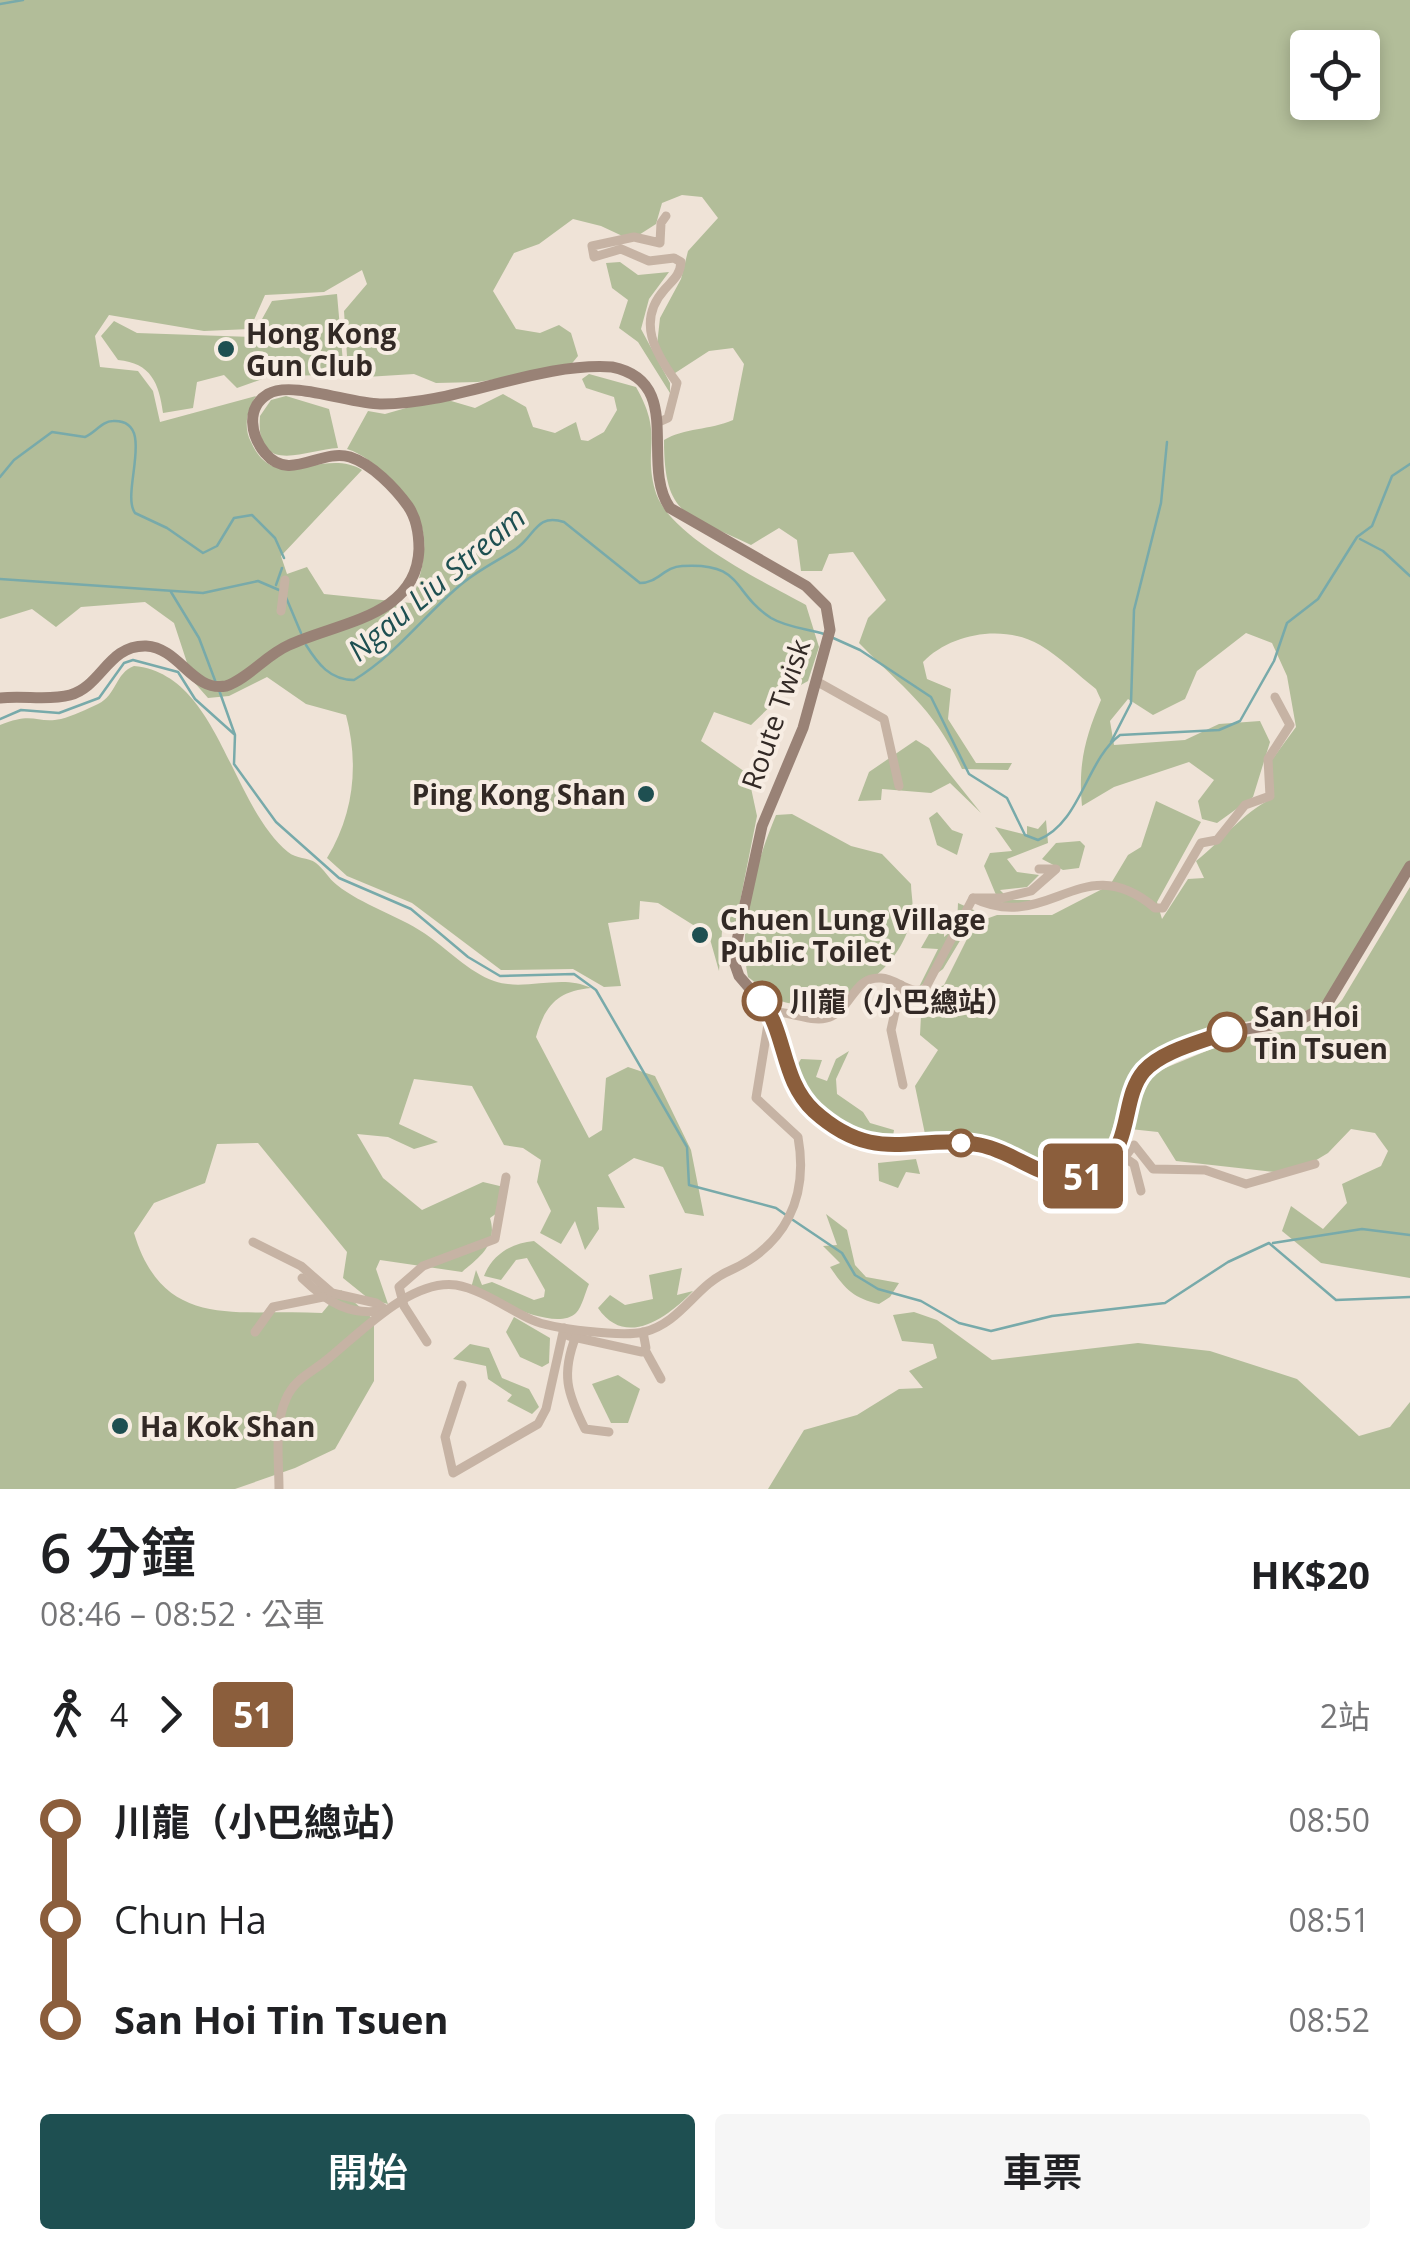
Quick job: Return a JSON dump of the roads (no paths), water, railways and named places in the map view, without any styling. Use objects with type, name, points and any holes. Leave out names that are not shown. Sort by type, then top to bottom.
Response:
[{"type":"main road","name":"Route Twisk","points":[[0,698],[74,693],[111,658],[136,647],[169,652],[199,680],[226,686],[284,647],[372,614],[404,592],[417,568],[418,531],[404,501],[358,461],[330,456],[292,466],[268,457],[252,425],[256,407],[268,394],[286,389],[388,404],[606,367],[627,372],[646,386],[659,422],[658,475],[670,508],[814,592],[826,606],[830,630],[798,742],[762,826],[734,950],[736,972],[770,1012],[800,1094],[819,1115],[848,1132],[901,1148],[976,1144],[1055,1176],[1090,1173]]},
{"type":"main road","points":[[1090,1173],[1106,1162],[1118,1145],[1137,1082],[1150,1065],[1227,1032],[1298,1022],[1326,1006],[1410,866]]},
{"type":"street","points":[[659,422],[668,418],[675,404],[677,384],[663,364],[648,324],[654,302],[680,274],[681,262],[674,258],[650,261],[621,248],[594,257],[592,246],[634,237],[660,243],[660,222],[666,216]]},
{"type":"street","points":[[280,611],[285,580]]},
{"type":"street","points":[[816,682],[884,719],[899,786]]},
{"type":"street","points":[[973,898],[997,910],[1031,906],[1102,882],[1136,891],[1155,908],[1162,908],[1201,843],[1217,840],[1245,805],[1270,796],[1268,758],[1290,725],[1275,697]]},
{"type":"street","points":[[973,898],[1002,898],[1031,890],[1056,868],[1039,870]]},
{"type":"street","points":[[562,1332],[643,1332],[677,1316],[711,1282],[750,1262],[786,1229],[799,1188],[798,1137],[756,1098],[770,1012],[828,1018],[840,1011],[862,982],[882,978],[919,992],[932,982],[973,898]]},
{"type":"street","points":[[900,986],[891,1030],[904,1086]]},
{"type":"street","points":[[1090,1173],[1116,1166],[1134,1146],[1153,1169],[1205,1170],[1246,1184],[1315,1164]]},
{"type":"street","points":[[1125,1158],[1134,1164],[1142,1191]]},
{"type":"street","points":[[428,1342],[399,1287],[423,1266],[496,1239],[506,1177]]},
{"type":"street","points":[[254,1242],[301,1266],[327,1296]]},
{"type":"street","points":[[302,1278],[327,1296]]},
{"type":"street","points":[[280,1489],[280,1420],[286,1397],[306,1371],[376,1323],[402,1299],[439,1285],[459,1286],[562,1332],[621,1350],[645,1350]]},
{"type":"street","points":[[256,1332],[272,1307],[327,1296],[376,1303],[386,1310]]},
{"type":"street","points":[[462,1385],[445,1436],[453,1473],[538,1424],[548,1400],[562,1332]]},
{"type":"street","points":[[643,1332],[645,1350],[661,1379]]},
{"type":"street","points":[[576,1336],[564,1368],[566,1383],[585,1428],[609,1432]]},
{"type":"waterway","points":[[0,4],[23,0]]},
{"type":"waterway","points":[[0,477],[14,460],[52,432],[85,437],[109,422],[126,424],[136,444],[132,489],[135,513],[167,528],[203,553],[217,546],[234,518],[252,515],[275,538],[284,558]]},
{"type":"waterway","points":[[1111,742],[1131,703],[1134,610],[1161,503],[1167,442]]},
{"type":"waterway","name":"Ngau Liu Stream","points":[[831,637],[860,650],[931,697],[969,774],[1007,798],[1025,835],[1038,840],[1064,820],[1108,746],[1120,735],[1219,730],[1240,721],[1274,661],[1287,623],[1318,599],[1357,537],[1372,526],[1392,476],[1410,464]]},
{"type":"waterway","name":"Ngau Liu Stream","points":[[306,645],[326,670],[354,680],[382,660],[465,581],[516,549],[542,523],[555,520],[564,522],[640,583],[676,567],[716,569],[735,581],[771,618],[824,634]]},
{"type":"waterway","points":[[1360,539],[1383,551],[1410,576]]},
{"type":"waterway","points":[[276,585],[282,568]]},
{"type":"waterway","points":[[0,579],[203,593],[258,581],[279,590]]},
{"type":"waterway","points":[[171,592],[199,638],[216,683]]},
{"type":"waterway","name":"Ngau Liu Stream","points":[[285,595],[301,633]]},
{"type":"waterway","points":[[0,719],[21,710],[59,713],[99,698],[124,663],[133,660],[178,672],[195,699],[234,734]]},
{"type":"waterway","points":[[219,690],[235,735],[234,764],[276,822],[339,878],[411,909],[468,957],[500,976],[574,974],[596,990],[687,1147],[689,1185],[776,1208],[786,1215]]},
{"type":"waterway","points":[[793,1220],[842,1253],[855,1275],[878,1289],[921,1301],[959,1323],[991,1331],[1052,1316],[1165,1303],[1228,1262],[1269,1243],[1336,1300],[1410,1297]]},
{"type":"waterway","points":[[1273,1243],[1362,1229],[1410,1235]]},
{"type":"place","name":"Hong Kong Gun Club","points":[[226,349]]},
{"type":"place","name":"Ping Kong Shan","points":[[646,794]]},
{"type":"place","name":"Chuen Lung Village Public Toilet","points":[[700,935]]},
{"type":"place","name":"川龍（小巴總站）","points":[[762,1001]]},
{"type":"place","name":"San Hoi Tin Tsuen","points":[[1227,1032]]},
{"type":"place","name":"Ha Kok Shan","points":[[120,1426]]}]
